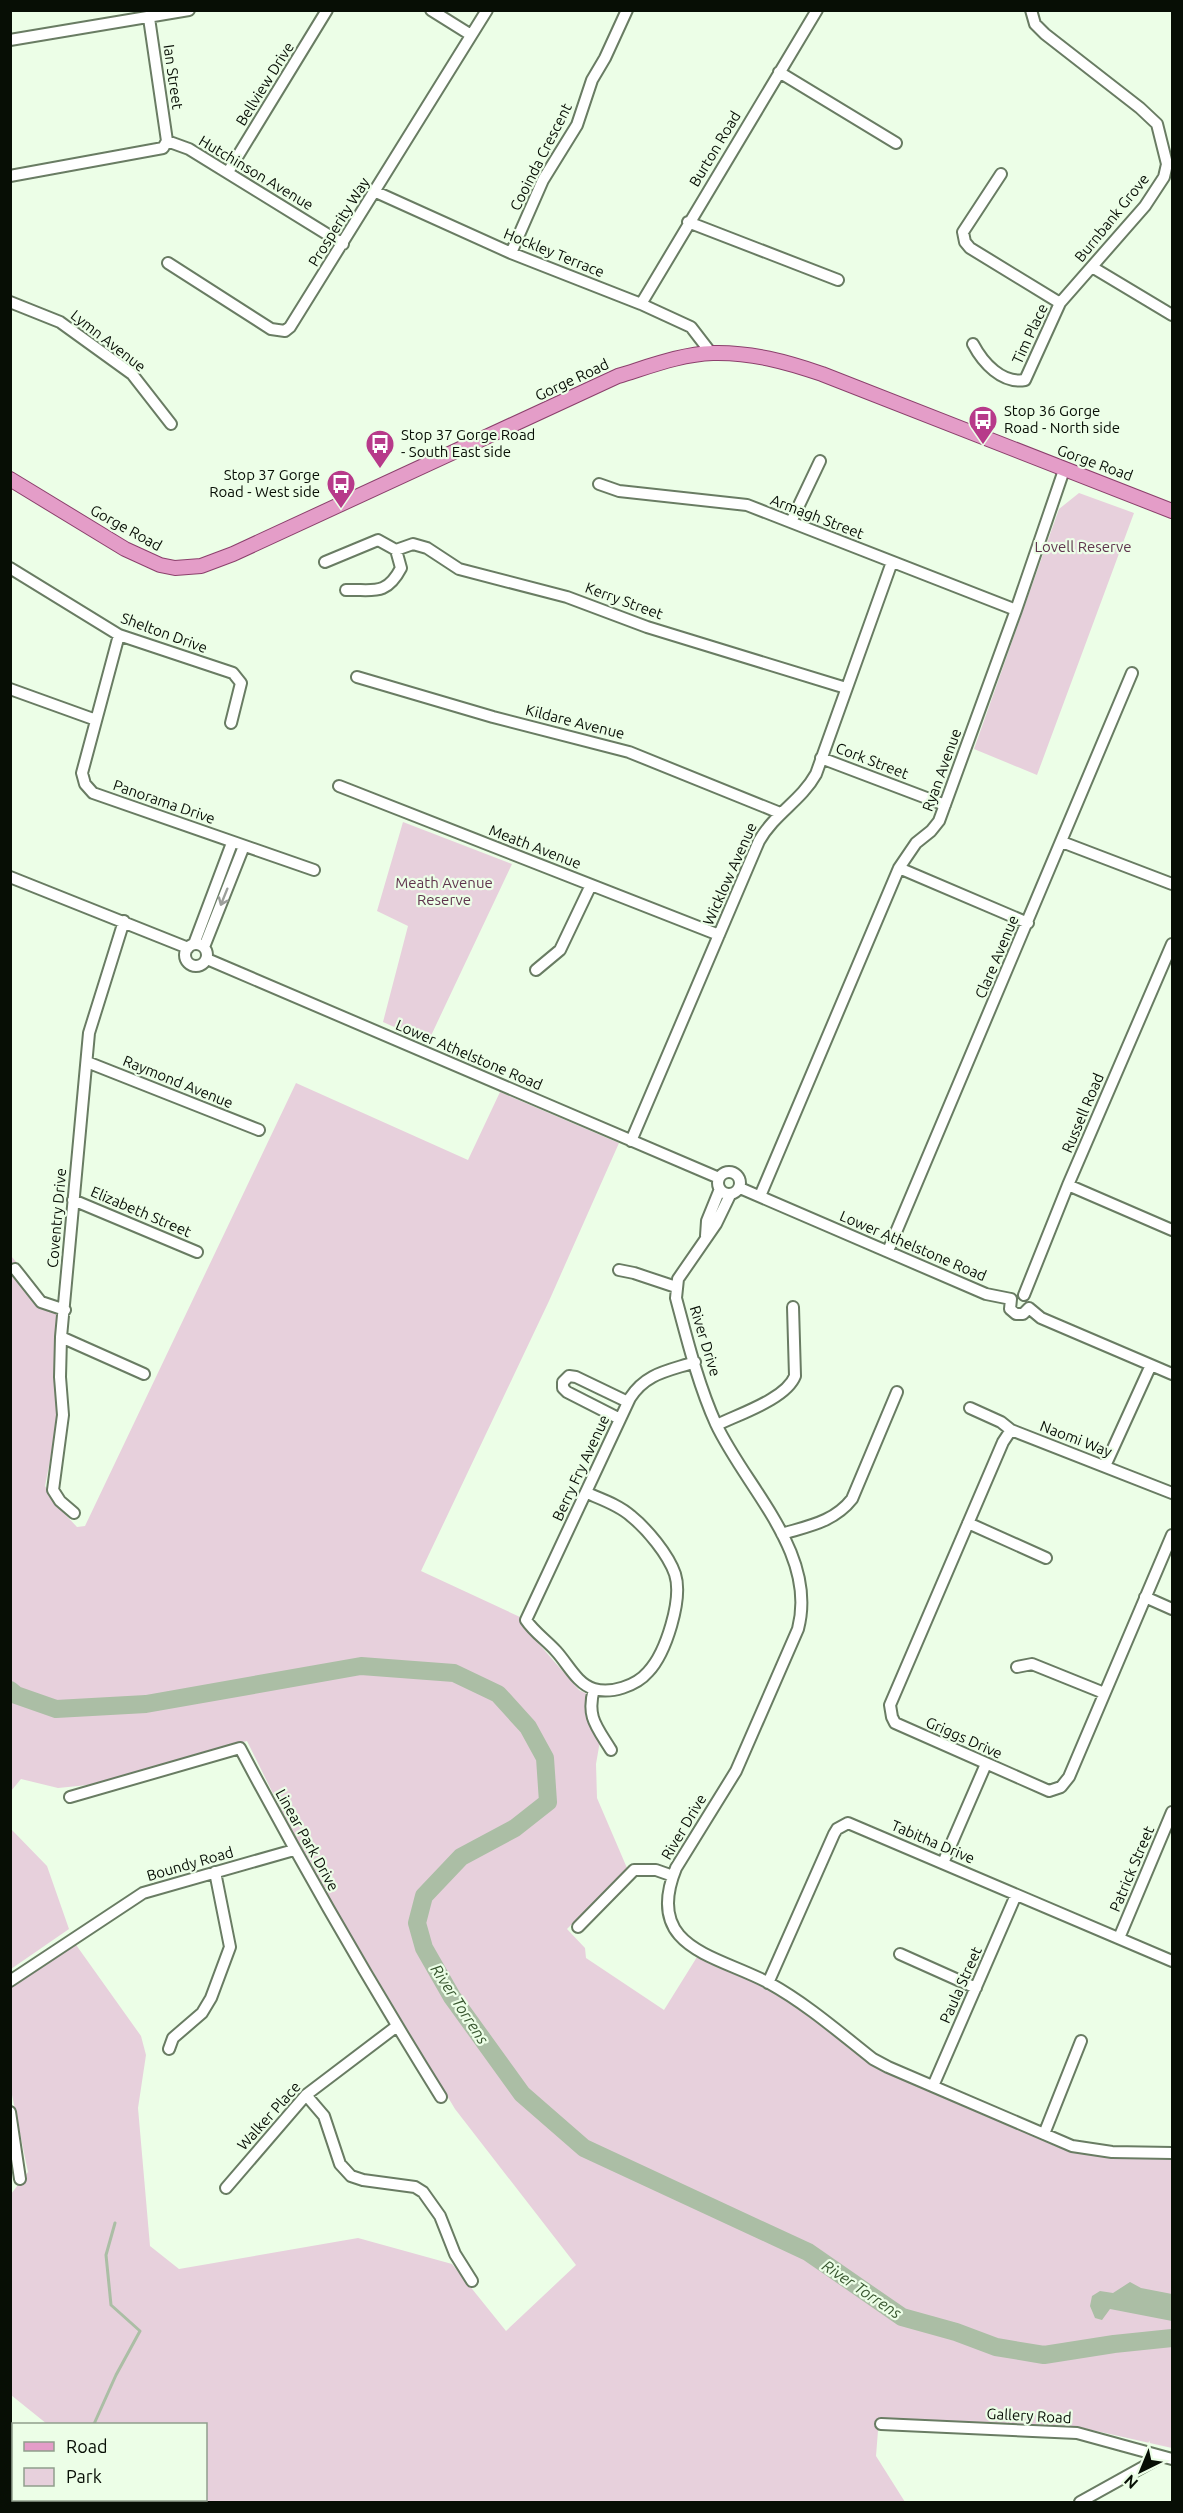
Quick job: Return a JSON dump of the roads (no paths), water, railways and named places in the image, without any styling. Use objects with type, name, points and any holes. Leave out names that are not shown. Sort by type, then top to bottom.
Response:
[{"type":"main road","name":"Gorge Road","points":[[10,478],[142,558],[175,568],[201,566],[618,376],[664,362],[711,353],[772,358],[822,374],[1173,511]]},
{"type":"street","points":[[10,40],[189,10]]},
{"type":"street","name":"Bellview Drive","points":[[228,172],[327,10]]},
{"type":"street","points":[[431,10],[471,35]]},
{"type":"street","name":"Prosperity Way","points":[[168,263],[271,329],[285,331],[290,327],[376,192],[487,10]]},
{"type":"street","name":"Cooinda Crescent","points":[[512,253],[543,180],[577,125],[592,80],[627,10]]},
{"type":"street","name":"Burton Road","points":[[641,304],[817,10]]},
{"type":"street","name":"Burnbank Grove","points":[[1031,10],[1035,24],[1045,34],[1140,108],[1157,124],[1167,164],[1168,180],[1060,303]]},
{"type":"street","name":"Ian Street","points":[[149,18],[167,141]]},
{"type":"street","points":[[779,72],[896,143]]},
{"type":"street","points":[[10,176],[163,148],[167,141]]},
{"type":"street","name":"Hutchinson Avenue","points":[[167,141],[189,149],[343,244]]},
{"type":"street","points":[[1001,174],[963,232],[965,242],[970,248],[1060,303]]},
{"type":"street","name":"Hockley Terrace","points":[[376,192],[512,253],[641,304],[691,327],[711,353]]},
{"type":"street","points":[[688,222],[838,280]]},
{"type":"street","points":[[1092,267],[1173,315]]},
{"type":"street","name":"Lymn Avenue","points":[[10,302],[60,322],[132,374],[171,424]]},
{"type":"street","name":"Tim Place","points":[[973,344],[988,367],[1015,382],[1025,380],[1060,303]]},
{"type":"street","points":[[791,522],[820,460]]},
{"type":"street","name":"Ryan Avenue","points":[[759,1196],[899,868],[916,843],[939,821],[1064,470]]},
{"type":"street","name":"Armagh Street","points":[[599,484],[619,491],[747,505],[1016,610]]},
{"type":"street","name":"Kerry Street","points":[[325,562],[378,540],[396,550],[412,544],[427,548],[459,569],[567,597],[647,627],[846,688]]},
{"type":"street","points":[[346,590],[369,592],[390,584],[401,568],[396,550]]},
{"type":"street","name":"Wicklow Avenue","points":[[631,1141],[759,841],[769,824],[807,789],[816,774],[892,562]]},
{"type":"street","name":"Shelton Drive","points":[[10,568],[119,636],[233,673],[241,683],[231,723]]},
{"type":"street","name":"Panorama Drive","points":[[119,636],[82,773],[85,784],[93,794],[314,870]]},
{"type":"street","name":"Clare Avenue","points":[[888,1251],[1132,673]]},
{"type":"street","name":"Kildare Avenue","points":[[357,677],[493,717],[630,752],[780,813]]},
{"type":"street","points":[[10,689],[96,720]]},
{"type":"street","name":"Cork Street","points":[[821,758],[945,805]]},
{"type":"street","name":"Meath Avenue","points":[[339,786],[719,935]]},
{"type":"street","points":[[1062,842],[1173,884]]},
{"type":"street","points":[[195,947],[232,843]]},
{"type":"street","points":[[10,877],[195,947],[208,954],[207,959],[198,967],[189,965],[185,958],[195,947],[244,846]]},
{"type":"street","points":[[899,868],[1028,923]]},
{"type":"street","points":[[536,970],[560,950],[591,885]]},
{"type":"street","name":"Coventry Drive","points":[[74,1513],[60,1501],[52,1490],[63,1415],[60,1337],[65,1310],[72,1200],[89,1033],[124,921]]},
{"type":"street","name":"Russell Road","points":[[1024,1295],[1068,1185],[1173,944]]},
{"type":"street","name":"Lower Athelstone Road","points":[[207,959],[631,1141],[719,1184]]},
{"type":"street","name":"Raymond Avenue","points":[[87,1062],[259,1130]]},
{"type":"street","points":[[619,1270],[634,1272],[676,1287],[678,1279],[716,1224],[735,1191],[740,1178],[734,1173],[724,1173],[719,1184],[707,1221],[706,1236]]},
{"type":"street","points":[[719,1184],[735,1191]]},
{"type":"street","points":[[1068,1185],[1173,1230]]},
{"type":"street","name":"Lower Athelstone Road","points":[[735,1191],[759,1196],[986,1294],[1011,1299]]},
{"type":"street","name":"Elizabeth Street","points":[[72,1200],[197,1252]]},
{"type":"street","points":[[15,1269],[41,1302],[65,1310]]},
{"type":"street","name":"River Drive","points":[[676,1287],[676,1298],[695,1362],[717,1425],[728,1448],[782,1534],[793,1556],[802,1590],[802,1613],[798,1629],[736,1771],[673,1876],[667,1893],[668,1913],[675,1931],[683,1941],[703,1955],[768,1983],[794,1998],[873,2059],[933,2086],[1072,2145],[1097,2151],[1173,2153]]},
{"type":"street","points":[[1016,1294],[1024,1295],[1029,1302],[1029,1308],[1023,1314],[1016,1314],[1010,1309],[1011,1299],[1016,1294]]},
{"type":"street","points":[[717,1425],[776,1396],[793,1382],[795,1376],[794,1307]]},
{"type":"street","points":[[1029,1308],[1041,1318],[1173,1374]]},
{"type":"street","points":[[60,1337],[144,1374]]},
{"type":"street","name":"Berry Fry Avenue","points":[[594,1689],[579,1679],[526,1620],[627,1402],[636,1389],[650,1377],[695,1362]]},
{"type":"street","points":[[1105,1466],[1151,1365]]},
{"type":"street","points":[[620,1419],[567,1392],[563,1388],[564,1382],[569,1376],[576,1377],[627,1402]]},
{"type":"street","points":[[782,1534],[827,1520],[844,1509],[852,1499],[897,1392]]},
{"type":"street","name":"Naomi Way","points":[[970,1408],[1001,1422],[1011,1430],[1173,1493]]},
{"type":"street","name":"Griggs Drive","points":[[1011,1430],[1003,1442],[890,1705],[895,1723],[1049,1791],[1061,1788],[1069,1777],[1173,1535]]},
{"type":"street","points":[[587,1492],[631,1515],[669,1563],[678,1587],[675,1617],[654,1665],[647,1674],[634,1683],[620,1688],[600,1691],[594,1689],[591,1714],[611,1750]]},
{"type":"street","points":[[968,1523],[1046,1558]]},
{"type":"street","points":[[1145,1598],[1173,1609]]},
{"type":"street","points":[[1017,1667],[1032,1664],[1104,1693]]},
{"type":"street","name":"Linear Park Drive","points":[[70,1797],[240,1748],[294,1850],[441,2097]]},
{"type":"street","points":[[943,1863],[986,1764]]},
{"type":"street","name":"Patrick Street","points":[[1119,1938],[1173,1812]]},
{"type":"street","name":"Tabitha Drive","points":[[768,1983],[834,1834],[842,1825],[855,1825],[1173,1961]]},
{"type":"street","name":"Boundy Road","points":[[10,1981],[143,1893],[294,1850]]},
{"type":"street","points":[[578,1927],[634,1870],[656,1870],[673,1876]]},
{"type":"street","points":[[169,2049],[173,2038],[202,2013],[211,1998],[230,1947],[215,1872]]},
{"type":"street","name":"Paula Street","points":[[933,2086],[1017,1895]]},
{"type":"street","points":[[900,1954],[976,1988]]},
{"type":"street","name":"Walker Place","points":[[226,2188],[306,2095],[397,2026]]},
{"type":"street","points":[[1044,2134],[1082,2041]]},
{"type":"street","points":[[306,2095],[324,2116],[340,2164],[351,2176],[363,2180],[415,2187],[423,2192],[440,2216],[455,2254],[472,2282]]},
{"type":"street","points":[[10,2112],[20,2179]]},
{"type":"street","name":"Gallery Road","points":[[880,2424],[1077,2433],[1167,2458]]},
{"type":"street","points":[[1080,2502],[1167,2458]]},
{"type":"waterway","name":"River Torrens","points":[[10,1690],[16,1695],[56,1709],[146,1704],[361,1666],[454,1673],[498,1694],[528,1727],[545,1758],[548,1802],[515,1828],[461,1857],[424,1896],[417,1923],[424,1948],[452,1997],[522,2094],[584,2148],[808,2252],[902,2317],[956,2332],[996,2347],[1044,2355],[1172,2338]]},
{"type":"waterway","points":[[94,2423],[116,2375],[140,2331],[111,2305],[106,2255],[115,2223]]},
{"type":"place","name":"Stop 36 Gorge Road - North side","points":[[983,446]]},
{"type":"place","name":"Stop 37 Gorge Road - South East side","points":[[380,470]]},
{"type":"place","name":"Stop 37 Gorge Road - West side","points":[[341,510]]},
{"type":"park label","name":"Lovell Reserve","points":[[1083,547]]},
{"type":"park label","name":"Meath Avenue Reserve","points":[[444,892]]}]
